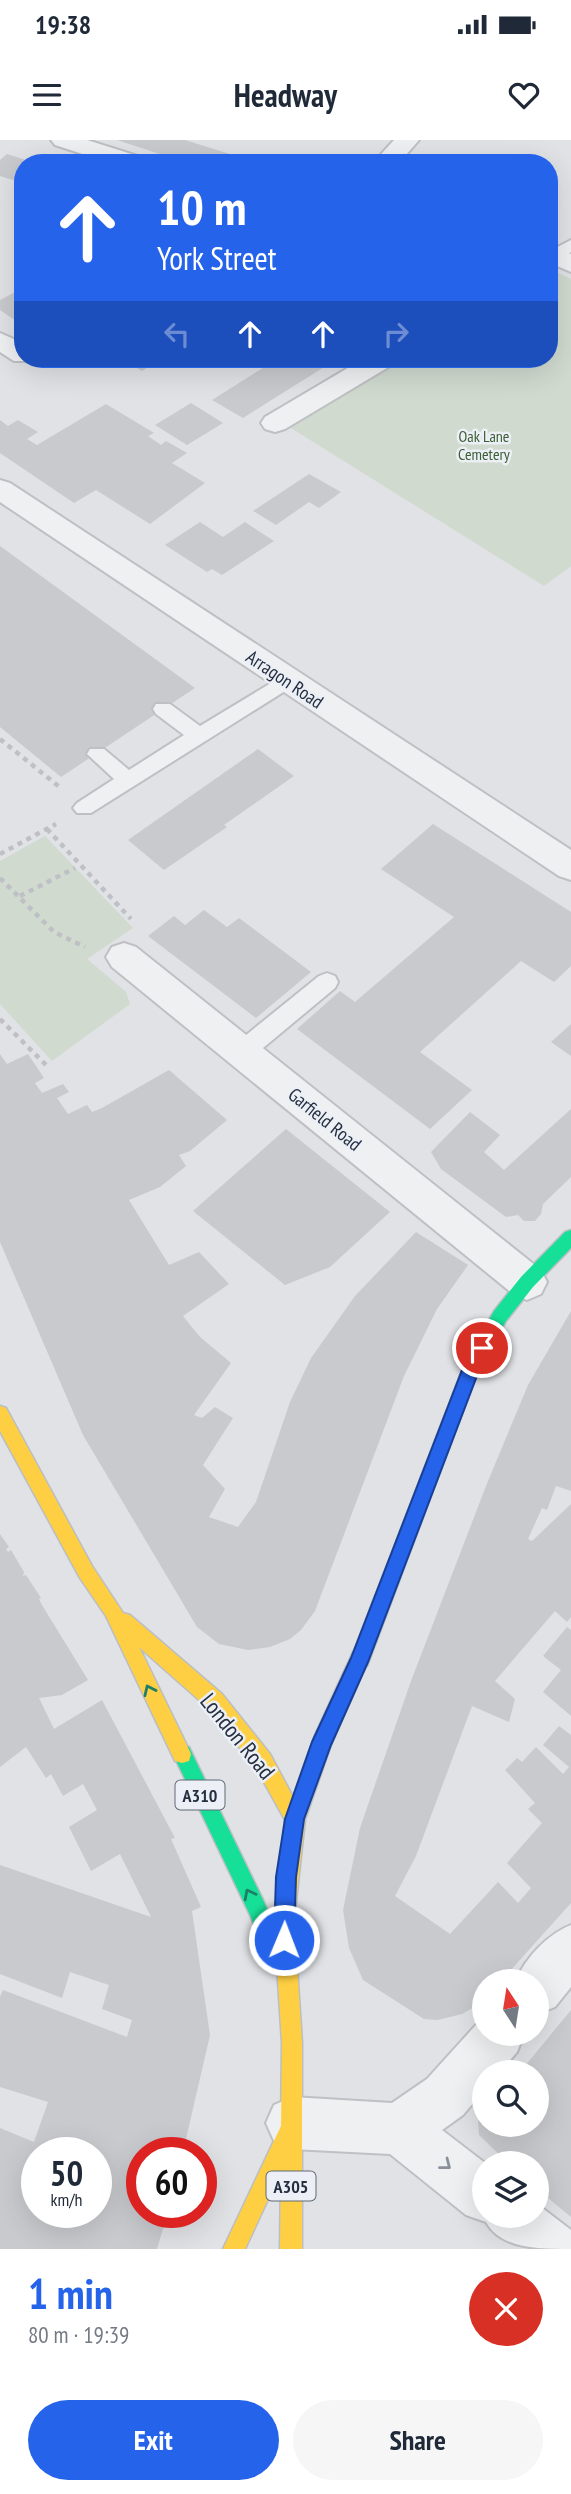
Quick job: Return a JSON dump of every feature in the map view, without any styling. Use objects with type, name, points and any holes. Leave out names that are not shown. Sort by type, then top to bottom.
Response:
[{"type":"main road","points":[[295,1819],[322,1742],[359,1662],[472,1365],[500,1316],[527,1282],[571,1237]]},
{"type":"main road","name":"London Road","points":[[0,1414],[86,1572],[112,1610],[257,1909],[286,1980]]},
{"type":"main road","name":"London Road","points":[[112,1610],[215,1701],[263,1761],[295,1819],[286,1877],[286,1980],[292,2043],[292,2123]]},
{"type":"main road","name":"A305","points":[[234,2249],[292,2123]]},
{"type":"main road","name":"A305","points":[[291,2249],[292,2123]]},
{"type":"street","points":[[63,140],[107,154]]},
{"type":"street","points":[[394,154],[407,140]]},
{"type":"street","points":[[275,422],[367,368]]},
{"type":"street","name":"Arragon Road","points":[[0,489],[286,681],[571,867]]},
{"type":"street","name":"Garfield Road","points":[[124,957],[527,1282]]},
{"type":"street","points":[[550,1974],[571,1949]]},
{"type":"street","points":[[399,2129],[445,2097],[489,2046]]},
{"type":"street","points":[[292,2123],[399,2129],[472,2186]]},
{"type":"street","points":[[526,2228],[553,2249]]},
{"type":"lane","points":[[84,807],[286,681]]},
{"type":"lane","points":[[163,709],[198,735]]},
{"type":"lane","points":[[97,754],[127,779]]},
{"type":"lane","points":[[243,1051],[327,982]]},
{"type":"path","points":[[0,739],[84,807],[0,854]]},
{"type":"path","points":[[0,878],[54,932],[96,952],[124,957],[140,929],[47,829]]},
{"type":"path","points":[[20,896],[75,868]]},
{"type":"path","points":[[0,1019],[47,1066]]},
{"type":"green space","name":"Oak Lane Cemetery","points":[[558,273],[571,279],[571,566],[544,586],[291,428],[388,368],[558,368]]},
{"type":"green space","points":[[45,836],[133,928],[87,959],[126,992],[130,1004],[52,1061],[0,1004],[0,861]]},
{"type":"building","points":[[117,140],[185,140],[230,154],[160,154]]},
{"type":"building","points":[[7,154],[14,156],[14,180],[0,176],[0,160]]},
{"type":"building","points":[[14,293],[14,320],[0,310],[0,300]]},
{"type":"building","points":[[263,368],[323,368],[243,418],[212,400]]},
{"type":"building","points":[[191,403],[223,423],[187,445],[155,425]]},
{"type":"building","points":[[106,404],[154,433],[148,436],[161,445],[166,441],[187,453],[172,463],[205,483],[150,524],[96,490],[74,503],[0,453],[0,420],[8,426],[18,420],[38,432],[27,439],[37,445]]},
{"type":"building","points":[[309,474],[341,492],[319,508],[309,502],[276,525],[253,511]]},
{"type":"building","points":[[200,522],[223,537],[245,522],[274,541],[222,575],[212,569],[207,572],[165,545]]},
{"type":"building","points":[[0,546],[195,688],[61,777],[0,727]]},
{"type":"building","points":[[258,749],[294,776],[224,825],[227,827],[164,870],[128,840]]},
{"type":"building","points":[[433,824],[571,912],[571,966],[554,982],[521,961],[420,1052],[472,1090],[430,1129],[297,1029],[340,991],[355,1002],[454,917],[381,869]]},
{"type":"building","points":[[204,910],[227,927],[239,918],[311,972],[256,1018],[148,936],[174,916],[185,925]]},
{"type":"building","points":[[571,1024],[571,1056],[551,1042]]},
{"type":"building","points":[[0,1054],[7,1064],[28,1054],[44,1078],[35,1083],[42,1093],[63,1084],[69,1092],[57,1098],[68,1114],[87,1105],[92,1112],[102,1108],[169,1070],[227,1120],[190,1151],[179,1155],[186,1166],[160,1187],[129,1200],[169,1265],[199,1252],[229,1284],[183,1316],[200,1337],[231,1363],[194,1415],[202,1418],[215,1407],[233,1418],[203,1465],[225,1489],[209,1517],[238,1527],[256,1502],[290,1402],[311,1358],[355,1296],[416,1232],[468,1265],[437,1309],[404,1376],[315,1611],[301,1630],[290,1639],[270,1647],[248,1650],[219,1644],[197,1627],[83,1435],[0,1242]]},
{"type":"building","points":[[571,1109],[571,1177],[543,1204],[541,1214],[535,1221],[524,1221],[518,1215],[506,1217],[441,1169],[431,1152],[470,1112],[500,1135],[484,1152],[504,1170]]},
{"type":"building","points":[[286,1129],[390,1212],[330,1267],[285,1285],[193,1211]]},
{"type":"building","points":[[571,1311],[571,1491],[556,1486],[547,1510],[542,1508],[528,1539],[532,1541],[571,1504],[571,1617],[567,1622],[555,1611],[495,1681],[515,1699],[509,1722],[472,1706],[416,1856],[395,1896],[450,1934],[498,1882],[518,1903],[531,1888],[507,1863],[542,1823],[528,1809],[535,1803],[505,1770],[517,1758],[522,1762],[536,1747],[563,1774],[569,1767],[543,1745],[559,1726],[571,1735],[571,1903],[512,1969],[472,1969],[472,2008],[462,2014],[438,2020],[424,2019],[363,1980],[349,1948],[343,1910],[360,1828],[411,1681],[528,1385]]},
{"type":"building","points":[[0,1534],[9,1547],[6,1549],[8,1552],[11,1550],[24,1572],[23,1576],[26,1575],[41,1598],[39,1599],[42,1605],[88,1680],[62,1695],[39,1698],[54,1729],[102,1700],[175,1838],[171,1839],[201,1907],[192,1911],[210,2035],[186,2137],[126,2137],[126,2228],[163,2228],[157,2249],[0,2249],[0,2128],[22,2137],[21,2228],[112,2228],[112,2137],[36,2137],[48,2102],[0,2087],[0,1997],[3,1990],[127,2037],[132,2020],[102,2009],[109,1985],[70,1972],[62,1998],[0,1974],[0,1865],[151,1917],[120,1854],[91,1871],[69,1827],[97,1810],[83,1784],[63,1796],[51,1774],[46,1778],[26,1747],[0,1767]]},
{"type":"building","points":[[567,1627],[571,1630],[571,1716],[543,1692],[561,1670],[543,1656]]},
{"type":"building","points":[[571,2010],[571,2217],[549,2199],[549,2151],[496,2151],[481,2137],[549,2137],[549,2060],[530,2060],[541,2046],[550,2046],[550,2036]]},
{"type":"traffic: fast","points":[[360,1659],[472,1365],[500,1316],[527,1282],[571,1237]]},
{"type":"traffic: fast","points":[[182,1754],[257,1909],[277,1958]]},
{"type":"traffic: slow","points":[[0,1414],[86,1572],[112,1610],[182,1754]]},
{"type":"traffic: slow","points":[[124,1621],[215,1701],[263,1761],[295,1819]]},
{"type":"traffic: slow","points":[[291,2249],[292,2043],[284,1920],[295,1819],[322,1742],[360,1659]]},
{"type":"traffic: slow","points":[[234,2249],[287,2134]]},
{"type":"route","points":[[284,1940],[286,1877],[295,1819],[322,1742],[359,1662],[472,1365],[482,1348]]}]
